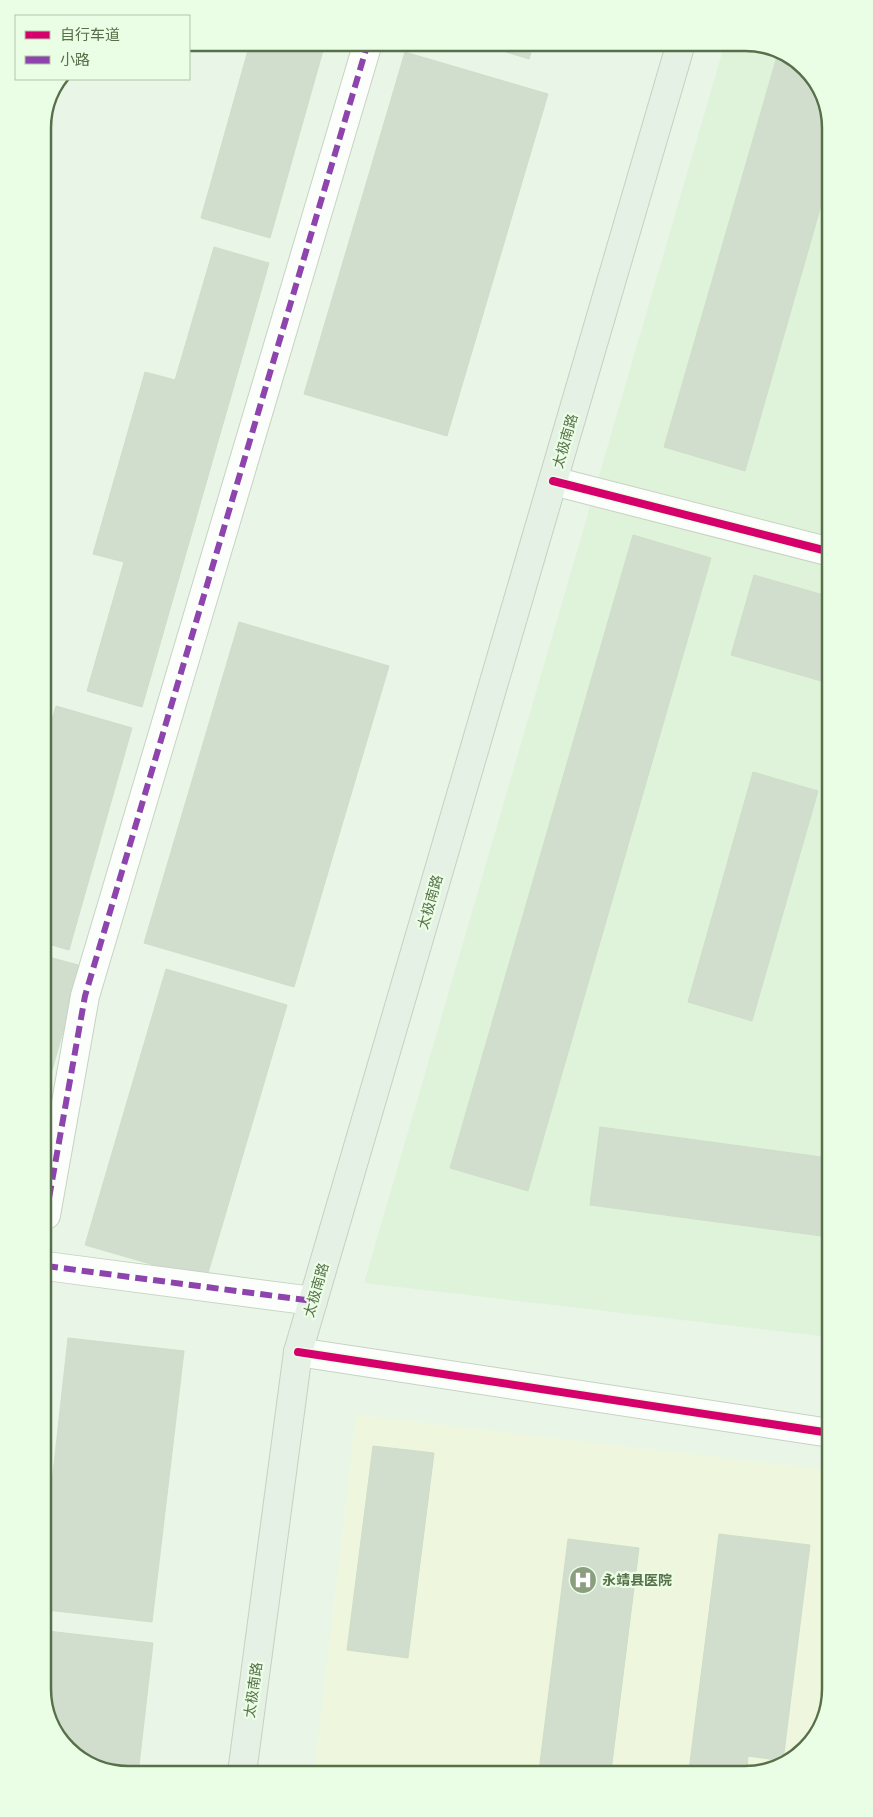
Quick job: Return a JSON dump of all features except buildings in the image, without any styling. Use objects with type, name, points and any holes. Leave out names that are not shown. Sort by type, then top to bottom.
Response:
[{"type":"main road","name":"太极南路","points":[[243,1766],[298,1352],[679,51]]},
{"type":"street","points":[[51,1187],[85,996],[365,51]]},
{"type":"street","points":[[553,481],[822,550]]},
{"type":"street","points":[[51,1267],[313,1301]]},
{"type":"street","points":[[298,1352],[822,1432]]},
{"type":"shaded area","points":[[723,51],[750,51],[769,55],[788,64],[806,81],[816,99],[822,128],[822,1336],[364,1283]]},
{"type":"shaded area","name":"永靖县医院","points":[[356,1415],[822,1469],[821,1699],[816,1718],[809,1732],[792,1750],[774,1760],[745,1766],[315,1766]]},
{"type":"marked path","points":[[51,1187],[85,996],[366,51]]},
{"type":"marked path","points":[[51,1267],[313,1301]]},
{"type":"cycle path","points":[[553,481],[822,550]]},
{"type":"cycle path","points":[[298,1352],[822,1432]]},
{"type":"place","name":"永靖县医院","points":[[583,1580]]}]
